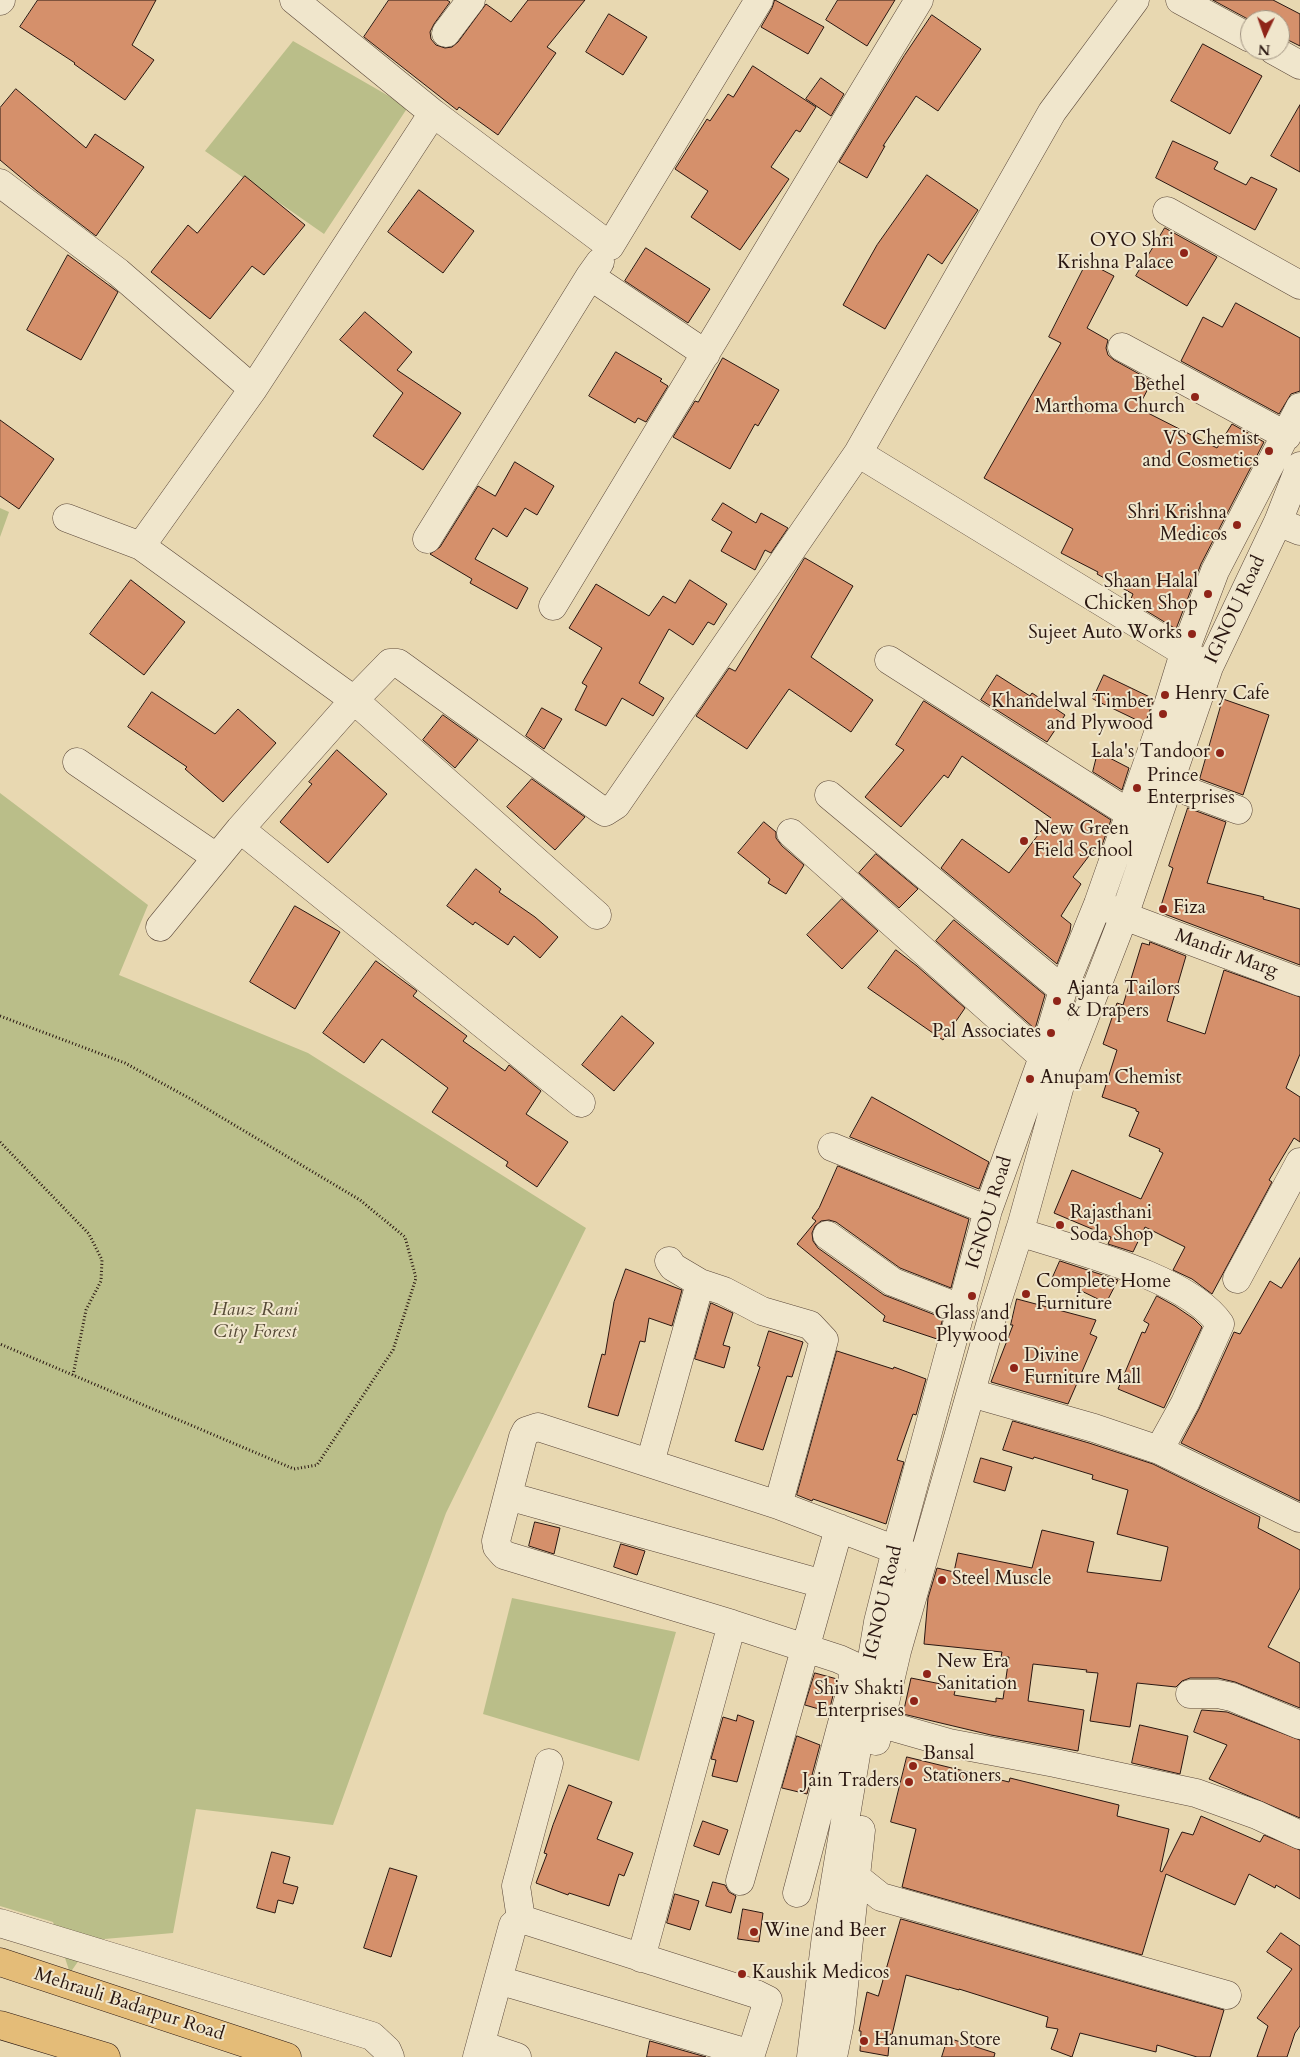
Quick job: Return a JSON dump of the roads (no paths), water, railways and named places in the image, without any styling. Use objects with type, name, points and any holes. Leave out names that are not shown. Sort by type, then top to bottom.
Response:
[{"type":"main road","name":"Mehrauli Badarpur Road","points":[[0,1962],[288,2057]]},
{"type":"main road","points":[[0,2025],[106,2057]]},
{"type":"street","points":[[294,0],[433,113],[610,246]]},
{"type":"street","points":[[446,33],[472,0]]},
{"type":"street","points":[[427,539],[610,246],[759,0]]},
{"type":"street","points":[[553,606],[919,0]]},
{"type":"street","points":[[160,927],[240,829],[354,700],[384,667],[390,663],[398,664],[600,810],[605,812],[616,805],[858,452],[1052,112],[1135,0]]},
{"type":"street","points":[[1180,0],[1240,33]]},
{"type":"street","points":[[141,546],[254,389],[433,113]]},
{"type":"street","points":[[0,183],[118,272],[254,389]]},
{"type":"street","points":[[1168,210],[1300,285]]},
{"type":"street","points":[[590,276],[706,354]]},
{"type":"street","points":[[1122,346],[1287,436]]},
{"type":"street","name":"IGNOU Road","points":[[833,2057],[840,2022],[864,1806],[879,1723],[890,1676],[923,1559],[1064,1071],[1124,916],[1142,820],[1168,705],[1184,652],[1221,559],[1287,436],[1300,407]]},
{"type":"street","points":[[858,452],[1209,667]]},
{"type":"street","name":"IGNOU Road","points":[[811,2057],[826,1936],[878,1622],[896,1550],[963,1310],[988,1210],[1043,1057],[1063,990],[1098,904],[1142,820],[1168,784],[1209,667],[1251,578],[1289,527],[1300,466]]},
{"type":"street","points":[[67,518],[141,546],[354,700],[597,915]]},
{"type":"street","points":[[1221,559],[1251,578]]},
{"type":"street","points":[[889,660],[1142,820]]},
{"type":"street","points":[[77,762],[216,857]]},
{"type":"street","points":[[1168,784],[1238,810]]},
{"type":"street","points":[[829,795],[1063,990]]},
{"type":"street","points":[[240,829],[581,1103]]},
{"type":"street","points":[[791,833],[1043,1057]]},
{"type":"street","name":"Mandir Marg","points":[[1098,904],[1124,916],[1300,982]]},
{"type":"street","points":[[832,1146],[988,1210]]},
{"type":"street","points":[[1238,1279],[1300,1162]]},
{"type":"street","points":[[1019,1232],[1144,1272],[1197,1302],[1215,1316],[1220,1324],[1185,1403],[1159,1450]]},
{"type":"street","points":[[827,1235],[893,1282],[963,1310]]},
{"type":"street","points":[[669,1261],[673,1267],[700,1283],[724,1291],[762,1310],[810,1325],[824,1340],[778,1505]]},
{"type":"street","points":[[650,1463],[700,1283]]},
{"type":"street","points":[[971,1393],[1094,1428],[1159,1450],[1298,1518]]},
{"type":"street","points":[[798,1893],[853,1682],[852,1665],[840,1659],[732,1624],[504,1555],[497,1546],[496,1541],[523,1437],[526,1432],[538,1427],[778,1505],[923,1559]]},
{"type":"street","points":[[508,1496],[823,1584]]},
{"type":"street","points":[[740,1881],[839,1528]]},
{"type":"street","points":[[641,1958],[732,1624]]},
{"type":"street","points":[[1190,1694],[1218,1694],[1232,1697],[1300,1725]]},
{"type":"street","points":[[879,1723],[949,1743],[1196,1793],[1257,1815],[1300,1835]]},
{"type":"street","points":[[521,1919],[516,1886],[549,1763]]},
{"type":"street","points":[[856,1878],[881,1897],[1227,1996]]},
{"type":"street","points":[[498,1980],[750,2055],[768,2000],[756,1994],[521,1919]]},
{"type":"street","points":[[517,2057],[479,2051],[513,1925],[521,1919]]},
{"type":"street","points":[[0,1923],[372,2036],[384,2046],[390,2057]]},
{"type":"place","name":"OYO Shri Krishna Palace","points":[[1184,253]]},
{"type":"place","name":"Bethel Marthoma Church","points":[[1195,397]]},
{"type":"place","name":"VS Chemist and Cosmetics","points":[[1269,451]]},
{"type":"place","name":"Shri Krishna Medicos","points":[[1237,525]]},
{"type":"place","name":"Shaan Halal Chicken Shop","points":[[1208,594]]},
{"type":"place","name":"Sujeet Auto Works","points":[[1192,634]]},
{"type":"place","name":"Henry Cafe","points":[[1165,695]]},
{"type":"place","name":"Khandelwal Timber and Plywood","points":[[1163,714]]},
{"type":"place","name":"Lala's Tandoor","points":[[1220,753]]},
{"type":"place","name":"Prince Enterprises","points":[[1137,788]]},
{"type":"place","name":"New Green Field School","points":[[1024,841]]},
{"type":"place","name":"Fiza","points":[[1163,909]]},
{"type":"place","name":"Ajanta Tailors & Drapers","points":[[1057,1001]]},
{"type":"place","name":"Pal Associates","points":[[1051,1033]]},
{"type":"place","name":"Anupam Chemist","points":[[1030,1079]]},
{"type":"place","name":"Rajasthani Soda Shop","points":[[1060,1225]]},
{"type":"place","name":"Complete Home Furniture","points":[[1026,1294]]},
{"type":"place","name":"Glass and Plywood","points":[[972,1296]]},
{"type":"place","name":"Divine Furniture Mall","points":[[1014,1368]]},
{"type":"place","name":"Steel Muscle","points":[[942,1580]]},
{"type":"place","name":"New Era Sanitation","points":[[927,1674]]},
{"type":"place","name":"Shiv Shakti Enterprises","points":[[914,1701]]},
{"type":"place","name":"Bansal Stationers","points":[[913,1766]]},
{"type":"place","name":"Jain Traders","points":[[909,1782]]},
{"type":"place","name":"Wine and Beer","points":[[754,1932]]},
{"type":"place","name":"Kaushik Medicos","points":[[742,1974]]},
{"type":"place","name":"Hanuman Store","points":[[864,2041]]},
{"type":"park label","name":"Hauz Rani City Forest","points":[[255,1322]]}]
